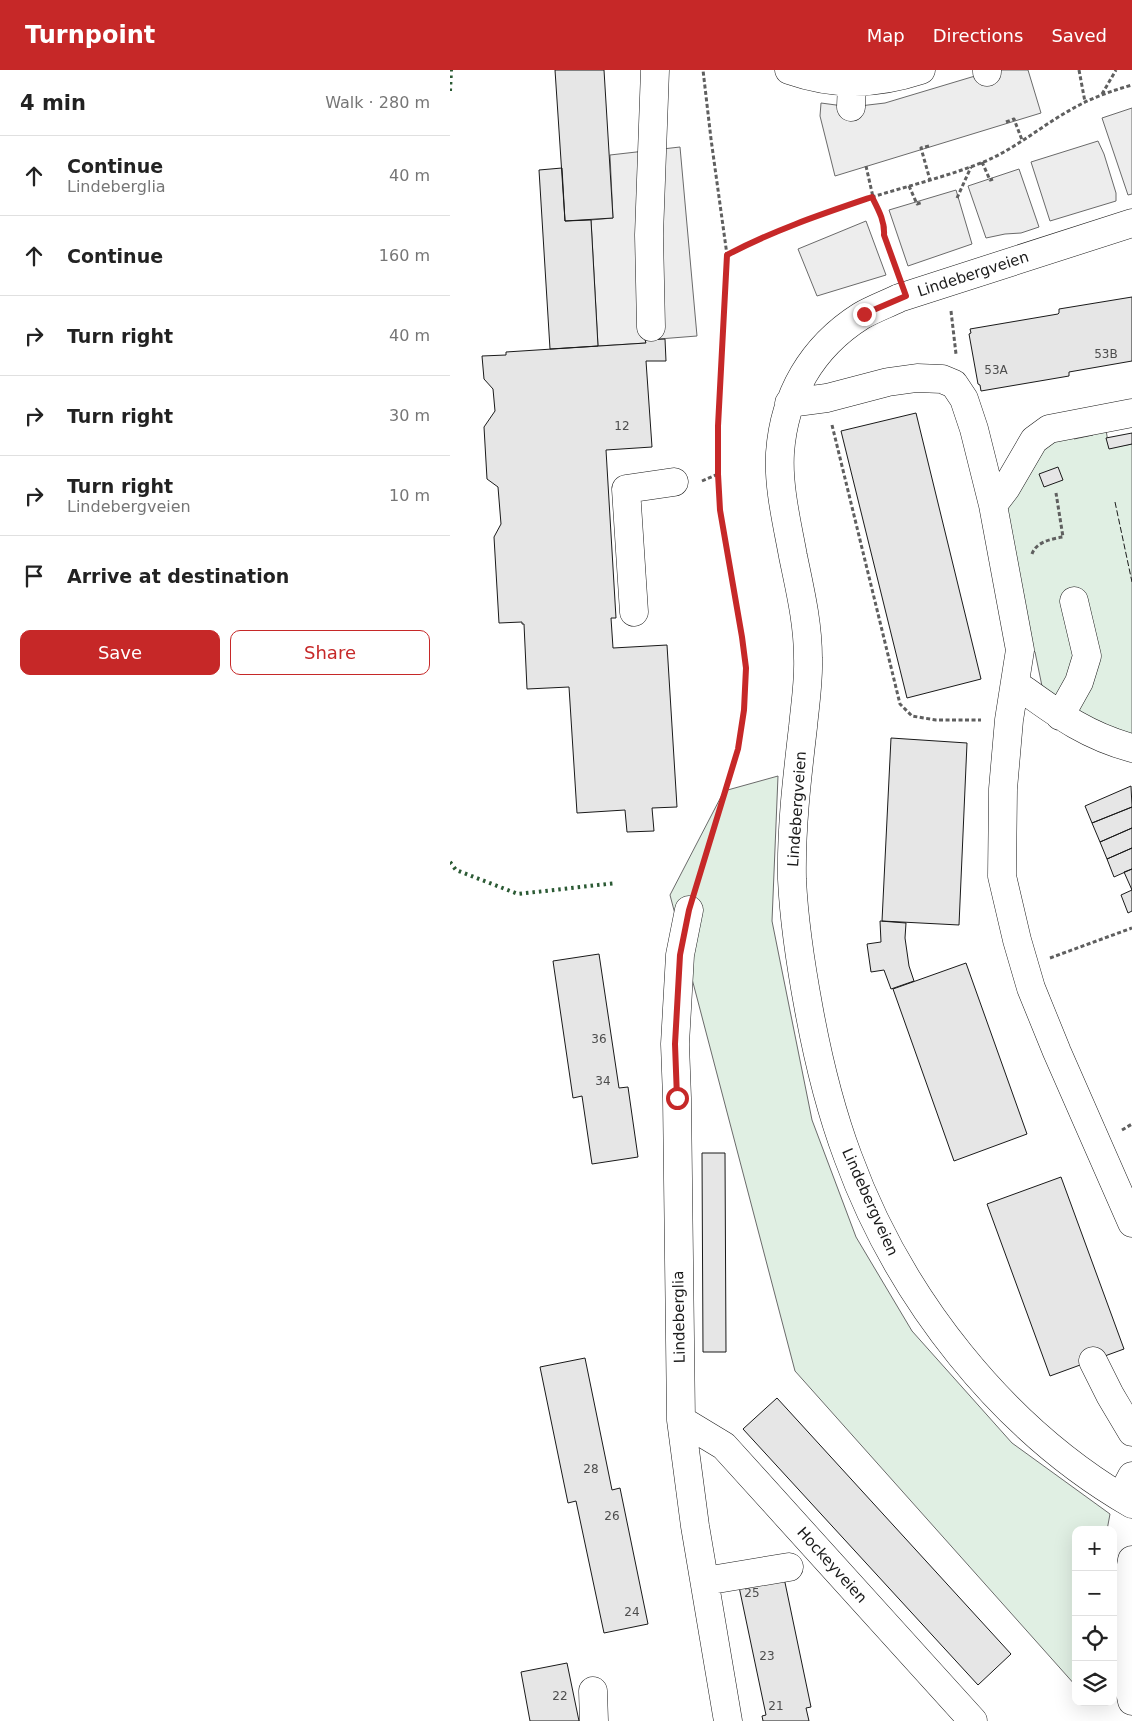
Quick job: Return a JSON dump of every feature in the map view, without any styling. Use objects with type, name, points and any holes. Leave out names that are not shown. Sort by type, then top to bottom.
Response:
[{"type":"street","points":[[652,327],[649,234],[655,70]]},
{"type":"street","points":[[789,70],[810,77],[836,82],[852,94],[877,81],[913,80]]},
{"type":"street","name":"Lindebergveien","points":[[1128,1493],[1052,1447],[1014,1413],[949,1342],[895,1258],[848,1159],[830,1102],[813,1032],[801,968],[792,882],[793,813],[809,663],[803,598],[794,560],[781,480],[780,456],[789,403],[804,372],[819,351],[841,330],[864,314],[906,296],[944,283],[1132,223]]},
{"type":"street","points":[[789,403],[827,398],[888,382],[918,378],[942,379],[954,384],[964,399],[974,429],[993,505],[1020,650],[1009,720],[1004,789],[1002,876],[1016,940],[1031,988],[1132,1223]]},
{"type":"street","points":[[993,505],[1006,488],[1034,440],[1049,429],[1132,413]]},
{"type":"street","points":[[634,612],[626,489],[686,482]]},
{"type":"street","points":[[1060,716],[1079,682],[1087,656],[1074,601]]},
{"type":"street","points":[[1016,684],[1083,730],[1114,743],[1132,748]]},
{"type":"street","name":"Lindeberglia","points":[[689,910],[680,955],[675,1044],[678,1127],[681,1420],[694,1526],[705,1581],[726,1713]]},
{"type":"street","points":[[1093,1361],[1132,1432]]},
{"type":"street","name":"Hockeyveien","points":[[681,1420],[724,1446],[973,1721]]},
{"type":"street","points":[[1132,1560],[1125,1621],[1127,1682],[1132,1701]]},
{"type":"street","points":[[705,1581],[789,1567]]},
{"type":"street","points":[[593,1691],[594,1721]]},
{"type":"path","points":[[689,910],[738,749],[744,710],[745,660],[720,510],[718,426],[727,255],[703,70]]},
{"type":"path","points":[[1079,70],[1085,102]]},
{"type":"path","points":[[1102,94],[1116,70]]},
{"type":"path","points":[[727,255],[755,240],[803,220],[971,167],[1022,140],[1073,108],[1102,94],[1132,85]]},
{"type":"path","points":[[1006,122],[1014,119],[1022,140]]},
{"type":"path","points":[[928,146],[921,148],[930,180]]},
{"type":"path","points":[[982,162],[990,180],[993,179]]},
{"type":"path","points":[[866,166],[873,197],[885,227],[884,235],[906,296]]},
{"type":"path","points":[[957,198],[971,167]]},
{"type":"path","points":[[909,186],[917,204],[923,202]]},
{"type":"path","points":[[944,283],[950,301],[958,370],[954,384]]},
{"type":"path","points":[[827,398],[900,704],[912,716],[936,720],[985,720]]},
{"type":"path","points":[[686,482],[718,474]]},
{"type":"path","points":[[1056,493],[1063,537]]},
{"type":"path","points":[[1025,968],[1132,928]]},
{"type":"path","points":[[1124,1128],[1132,1124]]},
{"type":"green space","points":[[1105,424],[1109,448],[1132,444],[1132,742],[1043,691],[1035,652],[1026,642],[1005,507],[1046,443],[1072,430],[1074,439],[1093,435],[1092,426]]},
{"type":"green space","points":[[778,776],[772,921],[812,1120],[856,1237],[912,1331],[1012,1443],[1110,1514],[1108,1526],[1072,1526],[1072,1682],[795,1371],[670,895],[724,791]]},
{"type":"shaded area","points":[[995,70],[1028,70],[1041,113],[835,176],[820,116],[821,103],[851,107],[885,103]]},
{"type":"shaded area","points":[[1132,108],[1132,194],[1128,195],[1102,118]]},
{"type":"shaded area","points":[[1098,141],[1116,193],[1116,201],[1050,221],[1031,162]]},
{"type":"shaded area","points":[[680,147],[697,336],[646,340],[646,343],[598,346],[591,220],[613,218],[610,155]]},
{"type":"shaded area","points":[[1019,169],[1039,227],[1021,233],[986,238],[968,186]]},
{"type":"shaded area","points":[[956,190],[972,244],[908,266],[889,210]]},
{"type":"shaded area","points":[[866,221],[886,275],[817,296],[798,249]]},
{"type":"building","points":[[555,70],[604,70],[613,218],[565,221]]},
{"type":"building","points":[[562,168],[565,221],[591,220],[598,346],[550,349],[539,170]]},
{"type":"building","points":[[1132,297],[1132,361],[1069,372],[1069,376],[981,391],[969,334],[971,333],[970,329],[1058,314],[1059,309]]},
{"type":"building","points":[[665,339],[666,361],[646,361],[652,447],[606,450],[616,618],[611,618],[613,648],[667,645],[677,807],[652,808],[654,831],[627,832],[625,810],[577,813],[569,687],[527,689],[524,624],[522,622],[499,623],[494,537],[501,524],[498,487],[487,479],[484,427],[495,411],[493,389],[484,379],[482,356],[506,355],[506,352],[646,343],[645,340]]},
{"type":"building","points":[[916,413],[981,679],[907,698],[841,431]]},
{"type":"building","points":[[1132,433],[1132,444],[1109,449],[1106,438]]},
{"type":"building","points":[[1058,467],[1063,480],[1044,487],[1039,474]]},
{"type":"building","points":[[891,738],[967,743],[959,925],[882,921]]},
{"type":"building","points":[[1131,786],[1132,807],[1092,823],[1085,806]]},
{"type":"building","points":[[1132,807],[1132,828],[1100,842],[1092,823]]},
{"type":"building","points":[[1132,828],[1132,848],[1107,859],[1100,842]]},
{"type":"building","points":[[1132,848],[1132,869],[1114,877],[1107,859]]},
{"type":"building","points":[[1132,869],[1132,890],[1124,872]]},
{"type":"building","points":[[1132,890],[1132,911],[1128,913],[1121,895]]},
{"type":"building","points":[[880,921],[906,923],[905,938],[909,966],[914,981],[891,989],[884,970],[871,972],[867,944],[881,942]]},
{"type":"building","points":[[599,954],[619,1088],[628,1087],[638,1157],[592,1164],[582,1096],[573,1098],[553,961]]},
{"type":"building","points":[[966,963],[1027,1134],[954,1161],[893,989]]},
{"type":"building","points":[[702,1153],[725,1153],[726,1352],[703,1352]]},
{"type":"building","points":[[1061,1177],[1124,1349],[1050,1376],[987,1204]]},
{"type":"building","points":[[585,1358],[612,1490],[620,1488],[648,1624],[604,1633],[576,1501],[568,1503],[540,1367]]},
{"type":"building","points":[[777,1398],[1011,1654],[978,1685],[743,1429]]},
{"type":"building","points":[[783,1573],[811,1707],[806,1708],[809,1721],[763,1721],[762,1716],[766,1715],[738,1582]]},
{"type":"building","points":[[567,1663],[579,1721],[530,1721],[521,1672]]},
{"type":"hedge","points":[[450,91],[451,70]]},
{"type":"hedge","points":[[450,862],[456,870],[518,894],[616,883]]},
{"type":"fence","points":[[1115,502],[1132,582]]},
{"type":"route","points":[[677,1098],[675,1044],[680,955],[689,910],[724,801],[738,749],[744,710],[746,668],[720,510],[718,474],[718,426],[727,255],[755,240],[803,220],[872,197],[880,211],[885,227],[884,235],[906,296],[864,314]]}]
